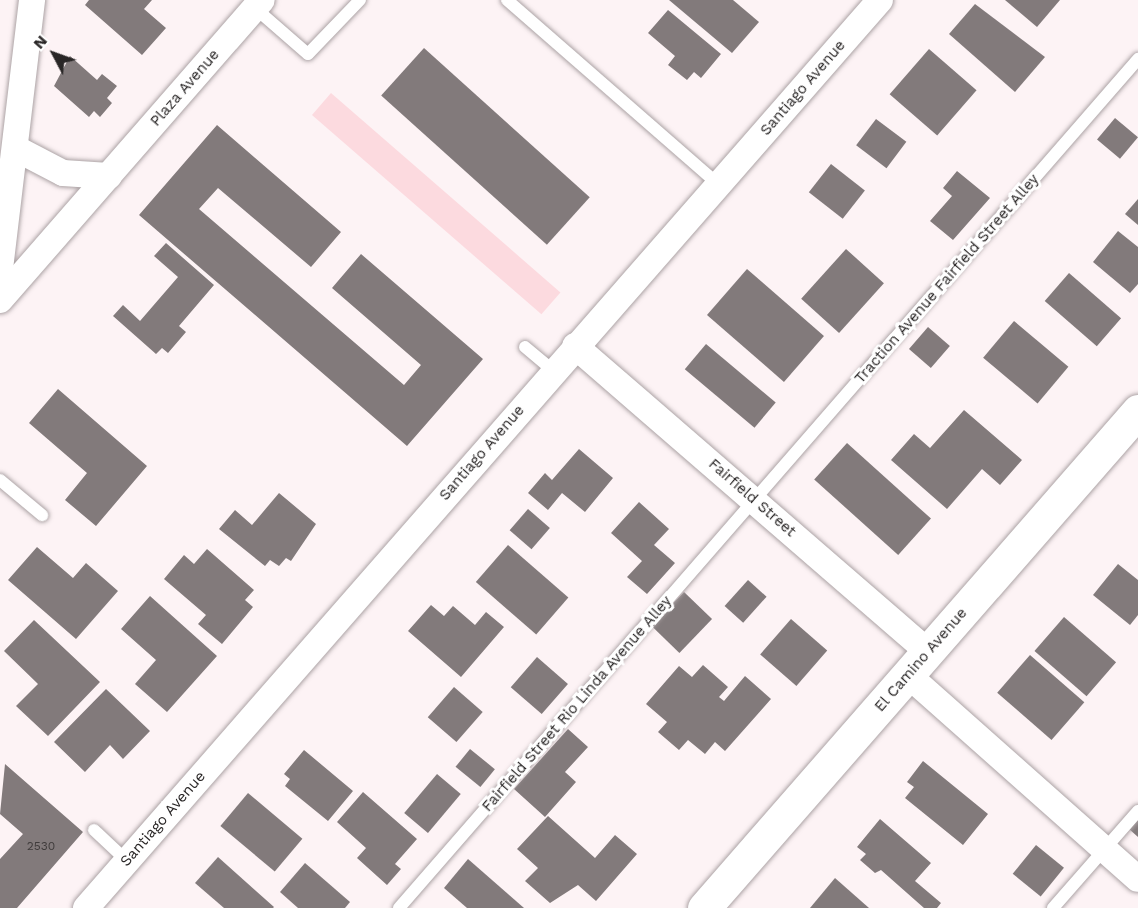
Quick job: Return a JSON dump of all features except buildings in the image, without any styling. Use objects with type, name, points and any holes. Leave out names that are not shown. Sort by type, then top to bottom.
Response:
[{"type":"main road","name":"El Camino Avenue","points":[[704,908],[1138,411]]},
{"type":"street","points":[[0,269],[32,0]]},
{"type":"street","name":"Santiago Avenue","points":[[86,908],[554,370],[880,0]]},
{"type":"street","name":"Plaza Avenue","points":[[0,300],[258,4]]},
{"type":"street","points":[[15,148],[63,173],[109,176]]},
{"type":"street","name":"Fairfield Street","points":[[575,346],[756,500],[918,664],[1138,879]]},
{"type":"lane","points":[[258,4],[308,54],[360,0]]},
{"type":"lane","points":[[507,0],[718,184]]},
{"type":"lane","name":"Traction Avenue Fairfield Street Alley","points":[[756,500],[1138,59]]},
{"type":"lane","points":[[525,347],[554,370]]},
{"type":"lane","points":[[0,480],[42,515]]},
{"type":"lane","name":"Fairfield Street Rio Linda Avenue Alley","points":[[399,908],[756,500]]},
{"type":"lane","points":[[1053,908],[1138,811]]},
{"type":"lane","points":[[94,830],[127,861]]},
{"type":"shaded area","points":[[331,93],[560,292],[541,314],[312,115]]}]
